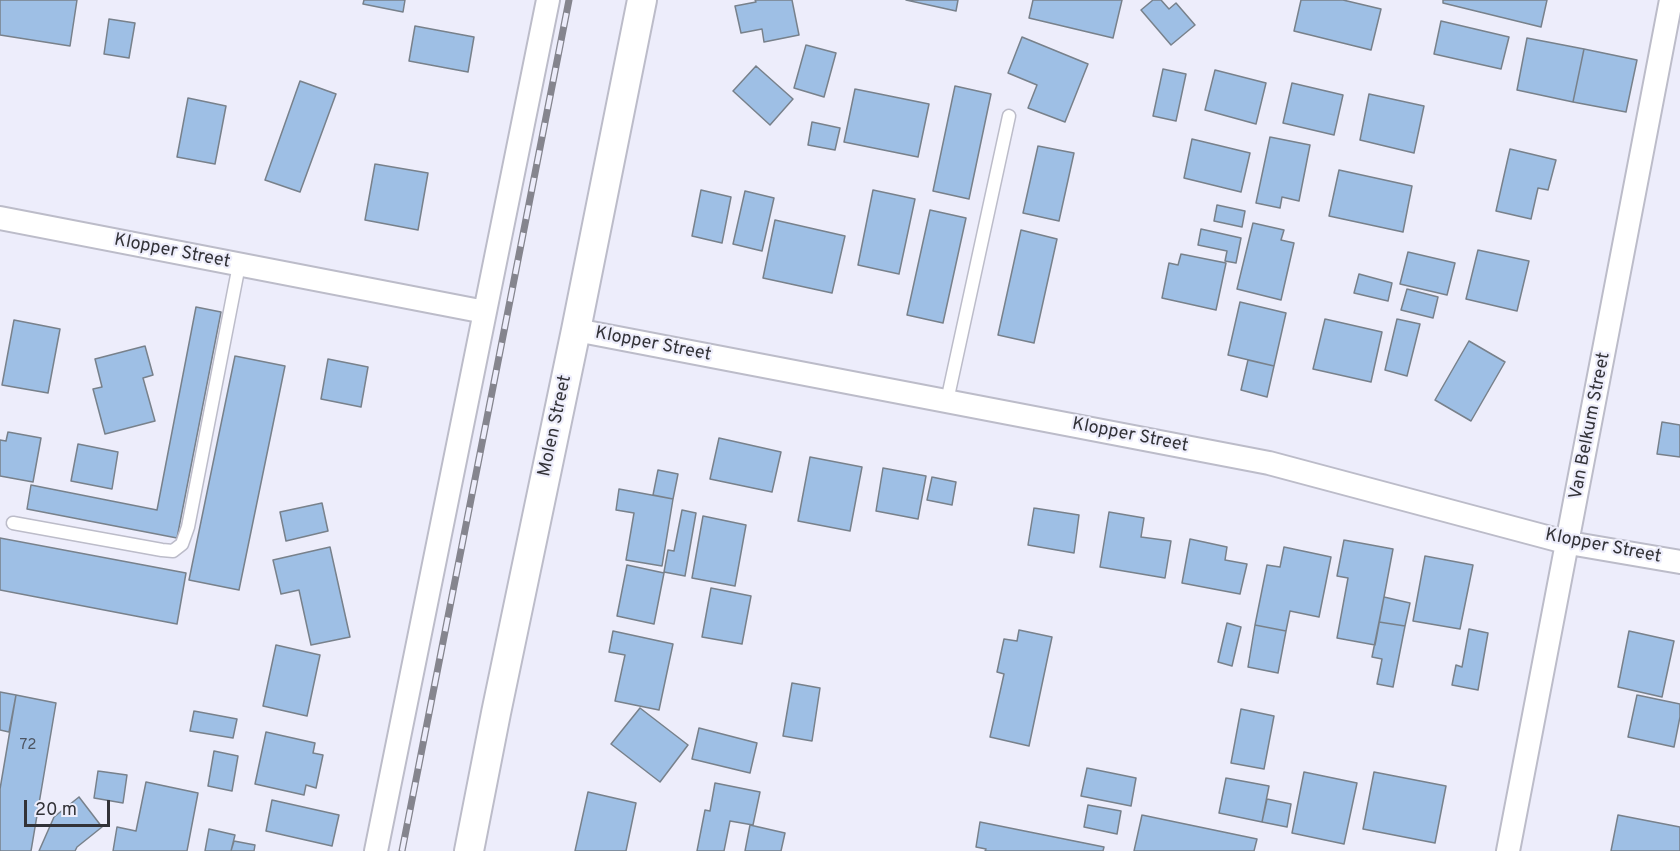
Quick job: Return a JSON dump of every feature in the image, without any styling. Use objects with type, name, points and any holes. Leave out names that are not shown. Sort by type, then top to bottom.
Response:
[{"type":"street","points":[[376,851],[548,0]]},
{"type":"street","name":"Molen Street","points":[[469,851],[642,0]]},
{"type":"street","name":"Van Belkum Street","points":[[1508,851],[1569,543],[1671,0]]},
{"type":"street","name":"Klopper Street","points":[[0,219],[485,312]]},
{"type":"street","name":"Klopper Street","points":[[576,330],[1269,463],[1569,543],[1680,562]]},
{"type":"lane","points":[[947,401],[1009,116]]},
{"type":"lane","points":[[13,523],[162,550],[173,551],[182,544],[188,527],[239,265]]},
{"type":"building","points":[[0,0],[77,0],[70,46],[0,35]]},
{"type":"building","points":[[364,0],[405,0],[403,12],[363,4]]},
{"type":"building","points":[[755,0],[792,0],[799,35],[764,42],[762,29],[741,33],[735,6],[756,2]]},
{"type":"building","points":[[906,0],[958,0],[956,11]]},
{"type":"building","points":[[1033,0],[1122,0],[1113,38],[1029,18]]},
{"type":"building","points":[[1153,0],[1161,0],[1169,9],[1176,3],[1195,25],[1171,45],[1141,10]]},
{"type":"building","points":[[1301,0],[1343,0],[1381,9],[1371,50],[1294,31]]},
{"type":"building","points":[[1443,0],[1547,0],[1541,27],[1443,3]]},
{"type":"building","points":[[109,19],[135,23],[129,58],[104,54]]},
{"type":"building","points":[[1441,21],[1509,37],[1501,69],[1434,54]]},
{"type":"building","points":[[415,26],[474,37],[468,72],[409,61]]},
{"type":"building","points":[[1022,37],[1088,64],[1065,122],[1028,108],[1037,85],[1008,73]]},
{"type":"building","points":[[1527,38],[1584,49],[1573,102],[1517,90]]},
{"type":"building","points":[[806,45],[836,53],[824,97],[794,88]]},
{"type":"building","points":[[1584,49],[1637,60],[1626,112],[1573,102]]},
{"type":"building","points":[[756,66],[793,99],[770,125],[733,91]]},
{"type":"building","points":[[1163,69],[1186,74],[1176,121],[1153,116]]},
{"type":"building","points":[[1215,70],[1266,83],[1256,124],[1205,110]]},
{"type":"building","points":[[300,81],[336,94],[300,192],[265,180]]},
{"type":"building","points":[[1292,83],[1343,95],[1334,135],[1283,123]]},
{"type":"building","points":[[955,86],[991,94],[969,199],[933,191]]},
{"type":"building","points":[[855,89],[929,104],[918,157],[844,142]]},
{"type":"building","points":[[1369,94],[1424,106],[1414,153],[1360,140]]},
{"type":"building","points":[[188,98],[226,106],[215,164],[177,157]]},
{"type":"building","points":[[812,122],[840,128],[835,150],[808,145]]},
{"type":"building","points":[[1270,137],[1310,145],[1299,201],[1282,197],[1280,208],[1256,203]]},
{"type":"building","points":[[1192,139],[1250,153],[1241,192],[1184,178]]},
{"type":"building","points":[[1038,146],[1074,153],[1059,221],[1023,213]]},
{"type":"building","points":[[1510,149],[1556,160],[1548,190],[1538,188],[1531,219],[1496,211]]},
{"type":"building","points":[[375,164],[428,173],[418,230],[365,220]]},
{"type":"building","points":[[1339,170],[1412,186],[1403,232],[1329,216]]},
{"type":"building","points":[[701,190],[731,197],[722,243],[692,236]]},
{"type":"building","points":[[873,190],[915,199],[899,274],[858,265]]},
{"type":"building","points":[[745,191],[774,198],[762,251],[733,244]]},
{"type":"building","points":[[1217,205],[1245,211],[1242,227],[1214,221]]},
{"type":"building","points":[[930,210],[966,218],[943,323],[907,315]]},
{"type":"building","points":[[775,220],[845,236],[832,293],[763,278]]},
{"type":"building","points":[[1253,223],[1284,230],[1281,240],[1294,243],[1281,300],[1237,289]]},
{"type":"building","points":[[1201,229],[1241,238],[1236,263],[1225,261],[1227,251],[1198,245]]},
{"type":"building","points":[[1021,230],[1057,239],[1034,343],[998,335]]},
{"type":"building","points":[[1478,250],[1529,261],[1517,311],[1466,299]]},
{"type":"building","points":[[1408,252],[1455,263],[1447,295],[1400,284]]},
{"type":"building","points":[[1181,254],[1226,263],[1216,310],[1162,298],[1169,263],[1178,265]]},
{"type":"building","points":[[1359,274],[1392,283],[1388,301],[1354,293]]},
{"type":"building","points":[[1407,289],[1438,297],[1433,318],[1401,310]]},
{"type":"building","points":[[1240,302],[1286,313],[1274,366],[1228,355]]},
{"type":"building","points":[[196,307],[221,312],[177,538],[27,509],[31,485],[157,510]]},
{"type":"building","points":[[1325,319],[1382,332],[1371,382],[1313,369]]},
{"type":"building","points":[[1397,319],[1420,324],[1407,376],[1385,370]]},
{"type":"building","points":[[14,320],[60,329],[48,393],[2,385]]},
{"type":"building","points":[[1469,341],[1505,362],[1471,421],[1435,400]]},
{"type":"building","points":[[145,346],[153,375],[143,378],[155,421],[105,434],[93,389],[102,387],[95,359]]},
{"type":"building","points":[[235,356],[285,366],[239,590],[189,580]]},
{"type":"building","points":[[328,359],[368,367],[361,407],[321,399]]},
{"type":"building","points":[[1248,360],[1274,366],[1267,397],[1241,390]]},
{"type":"building","points":[[1662,422],[1680,425],[1680,457],[1657,454]]},
{"type":"building","points":[[8,432],[41,438],[33,482],[0,476],[0,440],[6,441]]},
{"type":"building","points":[[719,438],[781,452],[772,492],[710,479]]},
{"type":"building","points":[[78,444],[118,452],[112,489],[71,481]]},
{"type":"building","points":[[810,457],[862,467],[850,531],[798,521]]},
{"type":"building","points":[[883,468],[926,476],[918,519],[876,511]]},
{"type":"building","points":[[658,470],[678,474],[673,499],[653,495]]},
{"type":"building","points":[[932,477],[956,482],[952,505],[927,500]]},
{"type":"building","points":[[619,489],[673,499],[662,566],[626,560],[634,513],[616,510]]},
{"type":"building","points":[[322,503],[328,531],[286,541],[280,512]]},
{"type":"building","points":[[1034,508],[1079,515],[1074,553],[1028,545]]},
{"type":"building","points":[[682,510],[696,513],[685,576],[664,572],[668,550],[674,551]]},
{"type":"building","points":[[1109,512],[1144,518],[1141,537],[1171,541],[1165,578],[1100,567]]},
{"type":"building","points":[[703,516],[746,525],[735,586],[692,578]]},
{"type":"building","points":[[0,538],[186,573],[177,624],[0,590]]},
{"type":"building","points":[[1190,539],[1227,547],[1225,560],[1247,564],[1240,594],[1182,583]]},
{"type":"building","points":[[1344,540],[1393,549],[1375,645],[1337,638],[1348,578],[1337,576]]},
{"type":"building","points":[[330,547],[350,637],[311,645],[299,590],[281,594],[273,560]]},
{"type":"building","points":[[1284,547],[1331,557],[1319,617],[1290,611],[1286,631],[1255,625],[1267,565],[1280,567]]},
{"type":"building","points":[[1425,556],[1473,565],[1460,629],[1413,621]]},
{"type":"building","points":[[627,565],[664,573],[654,624],[617,616]]},
{"type":"building","points":[[711,588],[751,596],[742,644],[702,637]]},
{"type":"building","points":[[1384,597],[1410,603],[1405,626],[1379,622]]},
{"type":"building","points":[[1379,622],[1405,626],[1393,687],[1377,684],[1382,659],[1372,657]]},
{"type":"building","points":[[1227,623],[1241,627],[1232,666],[1218,662]]},
{"type":"building","points":[[1255,625],[1286,631],[1278,673],[1248,667]]},
{"type":"building","points":[[1469,629],[1488,633],[1478,690],[1452,685],[1456,665],[1462,667]]},
{"type":"building","points":[[1019,630],[1052,637],[1029,746],[990,737],[1004,674],[997,672],[1004,639],[1017,641]]},
{"type":"building","points":[[613,631],[673,644],[659,710],[615,701],[625,655],[609,652]]},
{"type":"building","points":[[1629,631],[1674,641],[1662,697],[1618,687]]},
{"type":"building","points":[[276,645],[320,655],[307,716],[263,706]]},
{"type":"building","points":[[792,683],[820,688],[812,741],[783,736]]},
{"type":"building","points":[[0,692],[16,695],[9,732],[0,730]]},
{"type":"building","points":[[16,695],[56,703],[31,851],[0,851],[0,789]]},
{"type":"building","points":[[1637,695],[1680,704],[1674,747],[1628,737]]},
{"type":"building","points":[[640,708],[688,745],[660,782],[611,744]]},
{"type":"building","points":[[1241,709],[1274,716],[1264,769],[1231,763]]},
{"type":"building","points":[[194,711],[237,719],[233,738],[190,731]]},
{"type":"building","points":[[699,728],[757,743],[750,773],[692,759]]},
{"type":"building","points":[[266,732],[315,743],[313,753],[323,755],[316,788],[306,785],[304,795],[255,784]]},
{"type":"building","points":[[214,751],[238,756],[232,791],[208,786]]},
{"type":"building","points":[[1087,768],[1136,778],[1131,806],[1081,796]]},
{"type":"building","points":[[98,771],[127,775],[123,803],[94,798]]},
{"type":"building","points":[[1304,772],[1357,783],[1344,844],[1292,833]]},
{"type":"building","points":[[1374,772],[1446,786],[1435,843],[1363,829]]},
{"type":"building","points":[[1226,778],[1269,786],[1262,822],[1219,813]]},
{"type":"building","points":[[146,782],[198,793],[187,851],[113,851],[117,827],[136,831]]},
{"type":"building","points":[[715,783],[760,792],[753,825],[730,821],[724,851],[697,851],[705,810],[710,811]]},
{"type":"building","points":[[588,792],[636,803],[626,851],[575,851]]},
{"type":"building","points":[[79,797],[102,827],[75,851],[39,851],[54,817]]},
{"type":"building","points":[[1267,799],[1291,804],[1287,827],[1262,822]]},
{"type":"building","points":[[272,800],[339,815],[332,846],[266,831]]},
{"type":"building","points":[[1088,805],[1121,811],[1117,834],[1084,827]]},
{"type":"building","points":[[1142,815],[1257,839],[1254,851],[1134,851]]},
{"type":"building","points":[[1618,815],[1680,827],[1680,851],[1611,851]]},
{"type":"building","points":[[980,822],[1104,847],[1103,851],[985,851],[986,849],[976,847]]},
{"type":"building","points":[[750,825],[785,833],[781,851],[745,851]]},
{"type":"building","points":[[209,829],[235,835],[231,851],[205,851]]},
{"type":"building","points":[[234,841],[255,845],[254,851],[231,851]]},
{"type":"railway","points":[[402,851],[569,0]]}]
